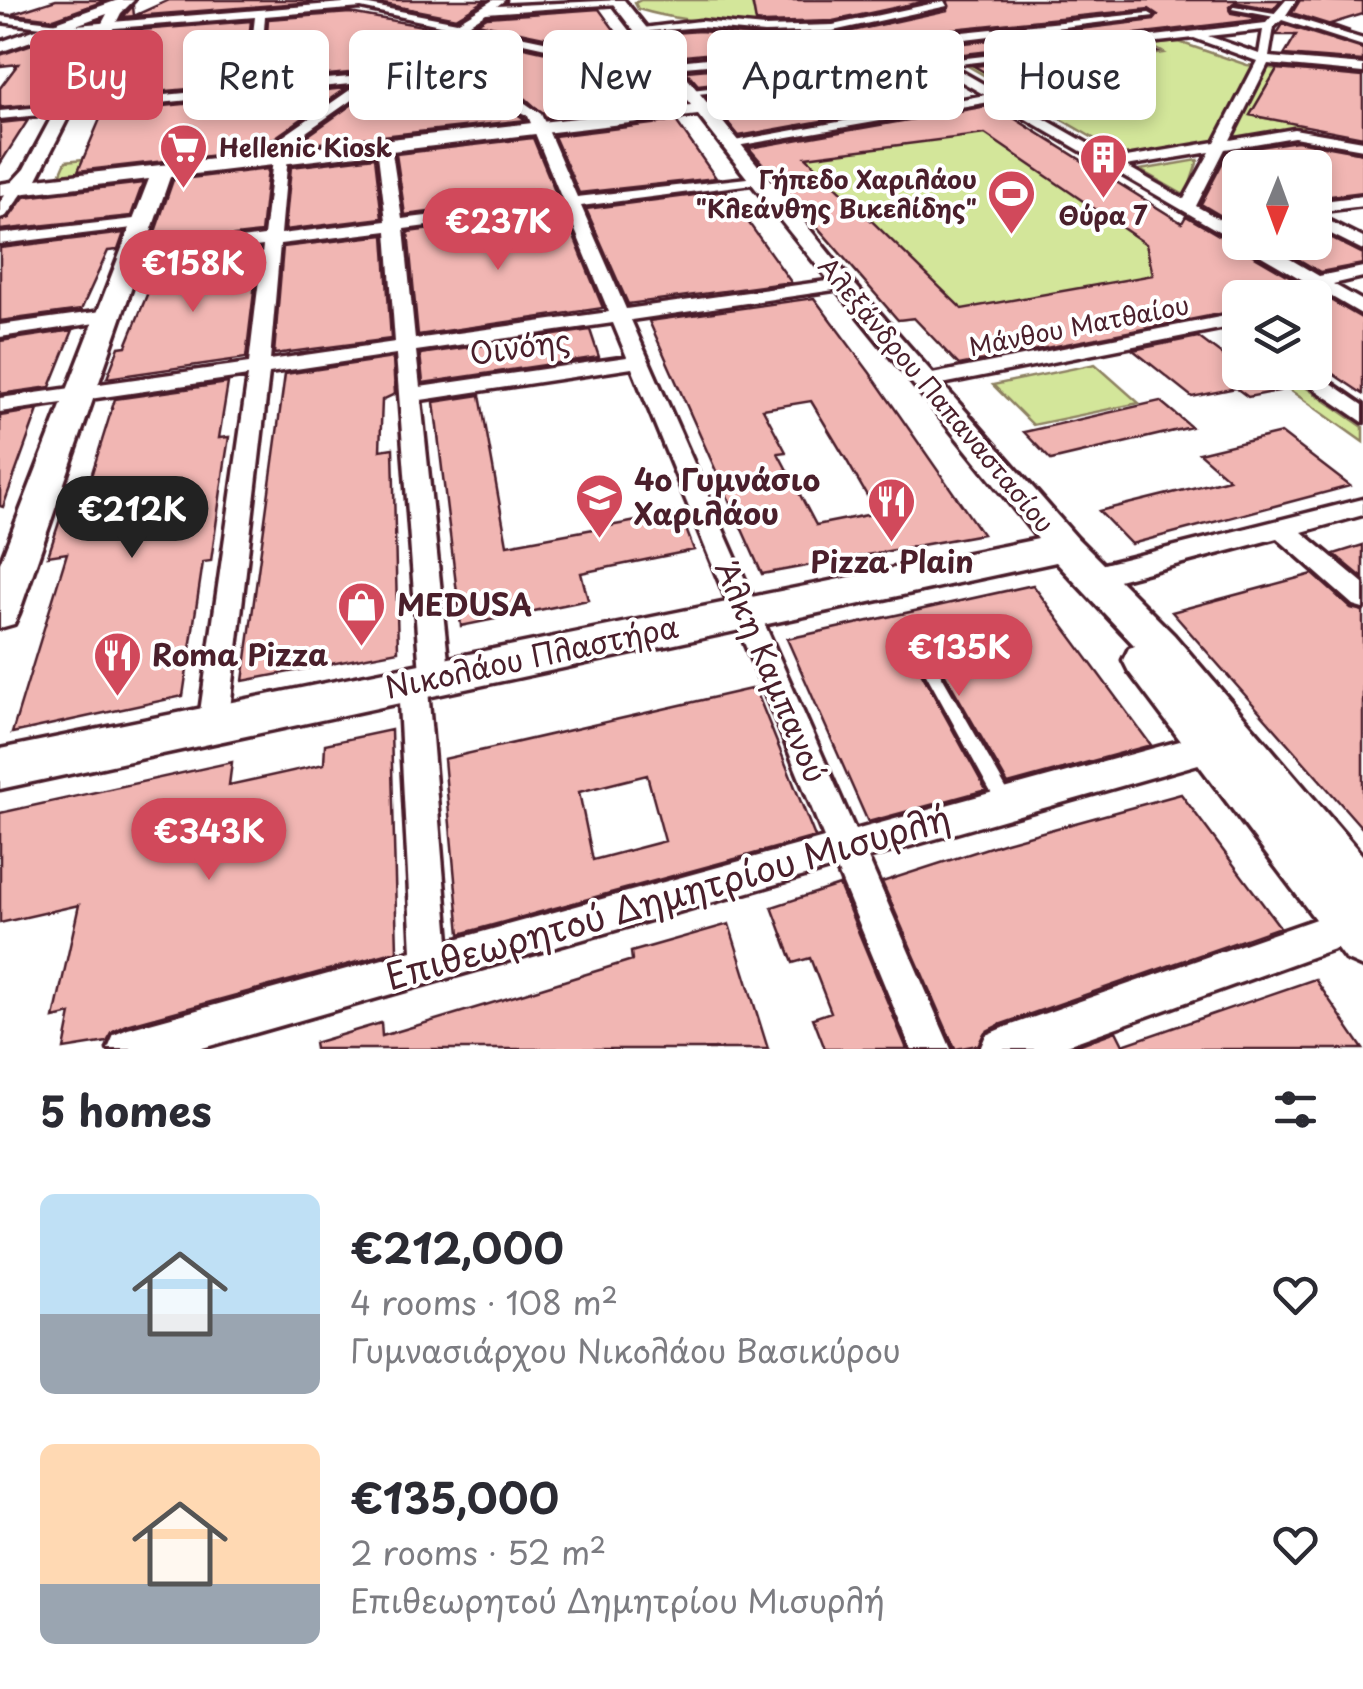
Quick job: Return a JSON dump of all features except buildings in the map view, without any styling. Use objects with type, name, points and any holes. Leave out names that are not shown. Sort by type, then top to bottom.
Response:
[{"type":"street","points":[[338,0],[543,43]]},
{"type":"street","points":[[451,30],[492,3],[618,0]]},
{"type":"street","name":"Αλεξάνδρου Παπαναστασίου","points":[[618,0],[640,30]]},
{"type":"street","points":[[1187,207],[1264,60],[1274,21],[1291,0]]},
{"type":"street","points":[[105,30],[125,2]]},
{"type":"street","points":[[0,47],[125,2]]},
{"type":"street","points":[[640,30],[700,24],[764,30],[833,28],[941,2],[962,13]]},
{"type":"street","points":[[0,18],[60,27],[107,26],[366,4]]},
{"type":"street","points":[[1131,8],[1264,60],[1363,69]]},
{"type":"street","points":[[258,30],[260,13]]},
{"type":"street","points":[[1012,13],[1039,28]]},
{"type":"street","points":[[1018,30],[1149,16]]},
{"type":"street","points":[[1156,40],[1274,21],[1363,43]]},
{"type":"street","points":[[979,23],[993,30]]},
{"type":"street","name":"Αλεξάνδρου Παπαναστασίου","points":[[687,88],[841,284],[1064,547],[1160,646],[1359,920]]},
{"type":"street","points":[[213,726],[260,368],[284,157],[282,142],[349,96]]},
{"type":"street","points":[[10,189],[542,128],[707,98]]},
{"type":"street","points":[[730,143],[984,99]]},
{"type":"street","points":[[523,107],[534,114],[542,128]]},
{"type":"street","points":[[0,115],[30,112]]},
{"type":"street","points":[[0,212],[10,189],[34,171],[60,120]]},
{"type":"street","points":[[1036,120],[1222,227]]},
{"type":"street","name":"Άλκη Καμπανού","points":[[542,128],[931,1049]]},
{"type":"street","points":[[1112,164],[1294,133],[1363,145]]},
{"type":"street","points":[[384,146],[395,225],[409,395],[424,681],[432,964]]},
{"type":"street","points":[[0,613],[11,554],[80,394],[162,171]]},
{"type":"street","points":[[130,258],[760,178]]},
{"type":"street","points":[[1332,205],[1363,201]]},
{"type":"street","points":[[1210,220],[1222,218]]},
{"type":"street","points":[[0,240],[143,223]]},
{"type":"street","points":[[1332,228],[1363,244]]},
{"type":"street","points":[[1273,260],[1300,280]]},
{"type":"street","points":[[1332,284],[1363,272]]},
{"type":"street","points":[[0,405],[841,284]]},
{"type":"street","points":[[1332,294],[1363,309]]},
{"type":"street","points":[[0,331],[109,316]]},
{"type":"street","name":"Μάνθου Ματθαίου","points":[[927,381],[1222,327]]},
{"type":"street","name":"Οινόης","points":[[409,395],[640,361]]},
{"type":"street","points":[[1326,390],[1363,415]]},
{"type":"street","points":[[1101,587],[1363,507]]},
{"type":"street","points":[[1284,530],[1363,598]]},
{"type":"street","name":"Νικολάου Πλαστήρα","points":[[0,769],[1064,547]]},
{"type":"street","name":"Αλεξάνδρου Παπαναστασίου","points":[[1101,587],[1137,652],[1209,747],[1359,920]]},
{"type":"street","name":"Επιθεωρητού Δημητρίου Μισυρλή","points":[[128,1049],[1209,747]]},
{"type":"street","points":[[1000,1049],[1359,920]]},
{"type":"lane","points":[[1234,8],[1274,21]]},
{"type":"lane","points":[[931,670],[1006,804]]},
{"type":"green space","points":[[751,0],[758,27],[653,13],[638,9],[635,3]]},
{"type":"green space","points":[[1179,42],[1247,65],[1277,69],[1250,115],[1304,125],[1128,158],[1062,120],[1156,120],[1156,54],[1164,53],[1156,44]]},
{"type":"green space","points":[[984,64],[984,75],[968,66]]},
{"type":"green space","name":"Γήπεδο Χαριλάου \"Κλεάνθης Βικελίδης\"","points":[[984,105],[984,120],[1017,120],[1222,248],[1222,260],[1241,260],[1273,280],[1222,280],[1222,314],[960,366],[914,318],[898,320],[745,144],[893,120],[964,120],[964,108]]},
{"type":"green space","points":[[265,139],[263,154],[59,177],[66,161]]},
{"type":"green space","points":[[1198,160],[1186,196],[1140,170]]},
{"type":"green space","points":[[1095,364],[1139,403],[1033,425],[993,385]]},
{"type":"green space","points":[[1290,390],[1310,390],[1363,427],[1363,442]]},
{"type":"place","name":"Hellenic Kiosk","points":[[184,190]]},
{"type":"place","name":"Θύρα 7","points":[[1103,200]]},
{"type":"place","name":"Γήπεδο Χαριλάου \"Κλεάνθης Βικελίδης\"","points":[[1012,236]]},
{"type":"place","name":"4ο Γυμνάσιο Χαριλάου","points":[[599,540]]},
{"type":"place","name":"Pizza Plain","points":[[892,544]]},
{"type":"place","name":"MEDUSA","points":[[362,648]]},
{"type":"place","name":"Roma Pizza","points":[[117,698]]}]
